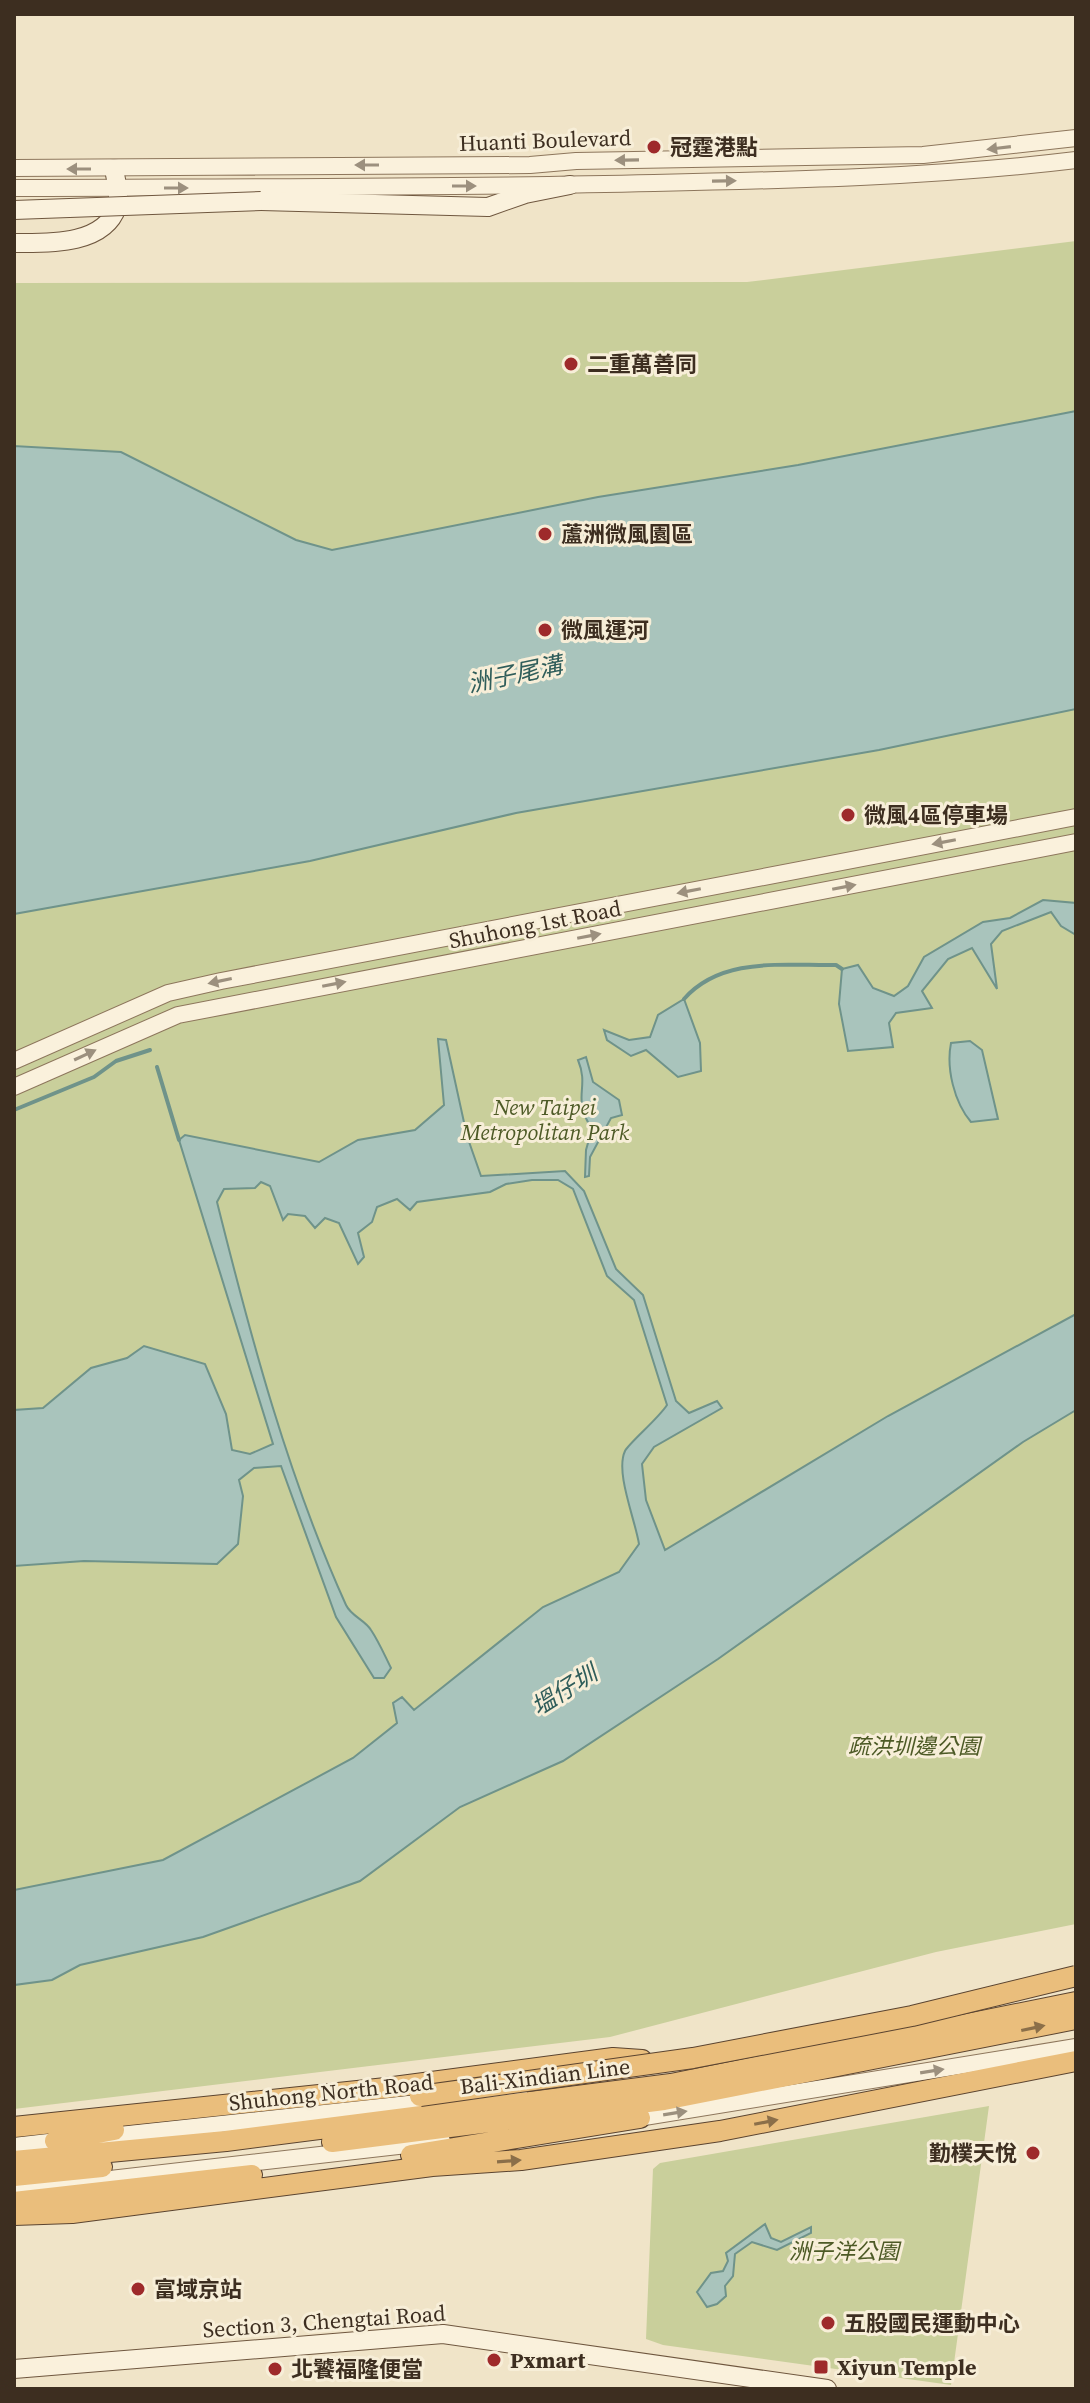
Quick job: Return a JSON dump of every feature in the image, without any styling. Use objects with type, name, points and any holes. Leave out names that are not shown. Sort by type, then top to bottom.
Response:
[{"type":"highway","points":[[55,2141],[123,2128],[420,2096],[693,2058],[912,2016],[1076,1976]]},
{"type":"highway","name":"Bali-Xindian Line","points":[[14,2161],[226,2141],[671,2084],[1076,2002]]},
{"type":"highway","name":"Bali-Xindian Line","points":[[14,2176],[399,2134],[664,2100],[1076,2019]]},
{"type":"highway","points":[[14,2127],[187,2111],[613,2058],[675,2067]]},
{"type":"highway","points":[[14,2215],[72,2213],[432,2166],[521,2160],[720,2131],[1076,2061]]},
{"type":"highway","points":[[14,2202],[71,2198],[430,2153],[640,2118]]},
{"type":"main road","points":[[14,243],[80,238],[102,229],[117,208],[116,179]]},
{"type":"main road","points":[[14,210],[261,201],[488,207],[570,185]]},
{"type":"main road","name":"Section 3, Chengtai Road","points":[[14,2369],[443,2334],[827,2389]]},
{"type":"street","name":"Huanti Boulevard","points":[[14,188],[116,179],[576,161],[923,155],[1076,138]]},
{"type":"street","name":"Huanti Boulevard","points":[[14,168],[116,179],[570,185],[850,179],[1076,160]]},
{"type":"street","name":"Shuhong 1st Road","points":[[14,1061],[168,993],[1076,817]]},
{"type":"street","name":"Shuhong 1st Road","points":[[14,1087],[178,1015],[1076,842]]},
{"type":"street","name":"Shuhong North Road","points":[[14,2146],[466,2100],[675,2067],[1076,1994]]},
{"type":"street","points":[[14,2190],[640,2118],[1076,2047]]},
{"type":"green space","name":"New Taipei Metropolitan Park","points":[[1076,241],[1076,1924],[936,1952],[610,2037],[14,2109],[14,283],[747,282]]},
{"type":"green space","name":"洲子洋公園","points":[[989,2106],[951,2385],[663,2345],[646,2339],[653,2169],[660,2163]]},
{"type":"water","name":"微風運河","points":[[1076,411],[1076,709],[879,750],[516,813],[310,861],[14,914],[14,446],[121,452],[296,540],[332,550],[598,497],[798,465]]},
{"type":"water","points":[[1043,900],[1076,903],[1076,935],[1061,926],[1051,912],[1002,931],[991,944],[997,989],[972,948],[948,959],[922,991],[932,1008],[896,1013],[889,1023],[893,1047],[848,1051],[839,1004],[842,969],[858,965],[873,988],[894,996],[908,986],[924,957],[983,922],[1010,918]]},
{"type":"water","points":[[684,999],[700,1043],[701,1071],[678,1077],[646,1050],[631,1056],[607,1040],[604,1030],[629,1040],[650,1037],[658,1015]]},
{"type":"water","name":"塭仔圳","points":[[438,1039],[446,1040],[467,1136],[481,1176],[565,1171],[584,1191],[616,1269],[643,1295],[676,1401],[689,1413],[717,1401],[722,1408],[654,1447],[642,1464],[646,1500],[665,1550],[888,1416],[1076,1314],[1076,1410],[1023,1442],[718,1659],[563,1761],[460,1807],[360,1881],[203,1937],[80,1965],[52,1980],[14,1985],[14,1890],[163,1860],[353,1758],[397,1723],[393,1703],[402,1697],[414,1710],[543,1607],[619,1572],[639,1544],[624,1483],[623,1460],[628,1447],[667,1405],[634,1300],[607,1276],[573,1189],[558,1180],[532,1180],[506,1184],[490,1192],[417,1202],[410,1210],[397,1199],[377,1207],[372,1222],[358,1233],[364,1257],[358,1264],[339,1223],[325,1218],[315,1228],[305,1216],[288,1214],[283,1220],[270,1186],[261,1182],[255,1188],[224,1189],[217,1202],[243,1304],[272,1406],[325,1557],[346,1605],[371,1630],[391,1668],[384,1678],[374,1678],[336,1617],[281,1466],[254,1468],[239,1480],[243,1496],[238,1544],[217,1564],[84,1561],[14,1566],[14,1410],[43,1408],[91,1368],[127,1358],[144,1346],[205,1364],[226,1414],[232,1450],[250,1454],[273,1444],[179,1140],[185,1135],[319,1162],[358,1140],[415,1130],[444,1105]]},
{"type":"water","points":[[970,1041],[982,1050],[998,1119],[971,1122],[956,1095],[950,1063],[951,1043]]},
{"type":"water","points":[[586,1057],[593,1082],[619,1100],[622,1115],[611,1118],[590,1157],[589,1176],[585,1177],[586,1150],[592,1129],[583,1109],[578,1060]]},
{"type":"water","points":[[765,2224],[771,2238],[781,2242],[811,2227],[811,2233],[777,2250],[752,2242],[735,2254],[733,2276],[725,2286],[726,2296],[717,2304],[707,2307],[697,2292],[711,2273],[723,2271],[728,2261],[726,2253]]},
{"type":"waterway","points":[[684,999],[699,985],[716,976],[755,966],[836,965],[842,969]]},
{"type":"waterway","points":[[14,1110],[94,1077],[116,1061],[150,1050]]},
{"type":"waterway","points":[[157,1067],[179,1140]]},
{"type":"place","name":"冠霆港點","points":[[654,147]]},
{"type":"place","name":"二重萬善同","points":[[571,364]]},
{"type":"place","name":"蘆洲微風園區","points":[[545,534]]},
{"type":"place","name":"微風運河","points":[[545,630]]},
{"type":"place","name":"微風4區停車場","points":[[848,815]]},
{"type":"place","name":"勤樸天悅","points":[[1033,2153]]},
{"type":"place","name":"富域京站","points":[[138,2289]]},
{"type":"place","name":"五股國民運動中心","points":[[828,2323]]},
{"type":"place","name":"Pxmart","points":[[494,2360]]},
{"type":"place","name":"Xiyun Temple","points":[[821,2367]]},
{"type":"place","name":"北饕福隆便當","points":[[275,2369]]},
{"type":"water label","name":"洲子尾溝","points":[[515,674]]},
{"type":"park label","name":"疏洪圳邊公園","points":[[914,1746]]}]
